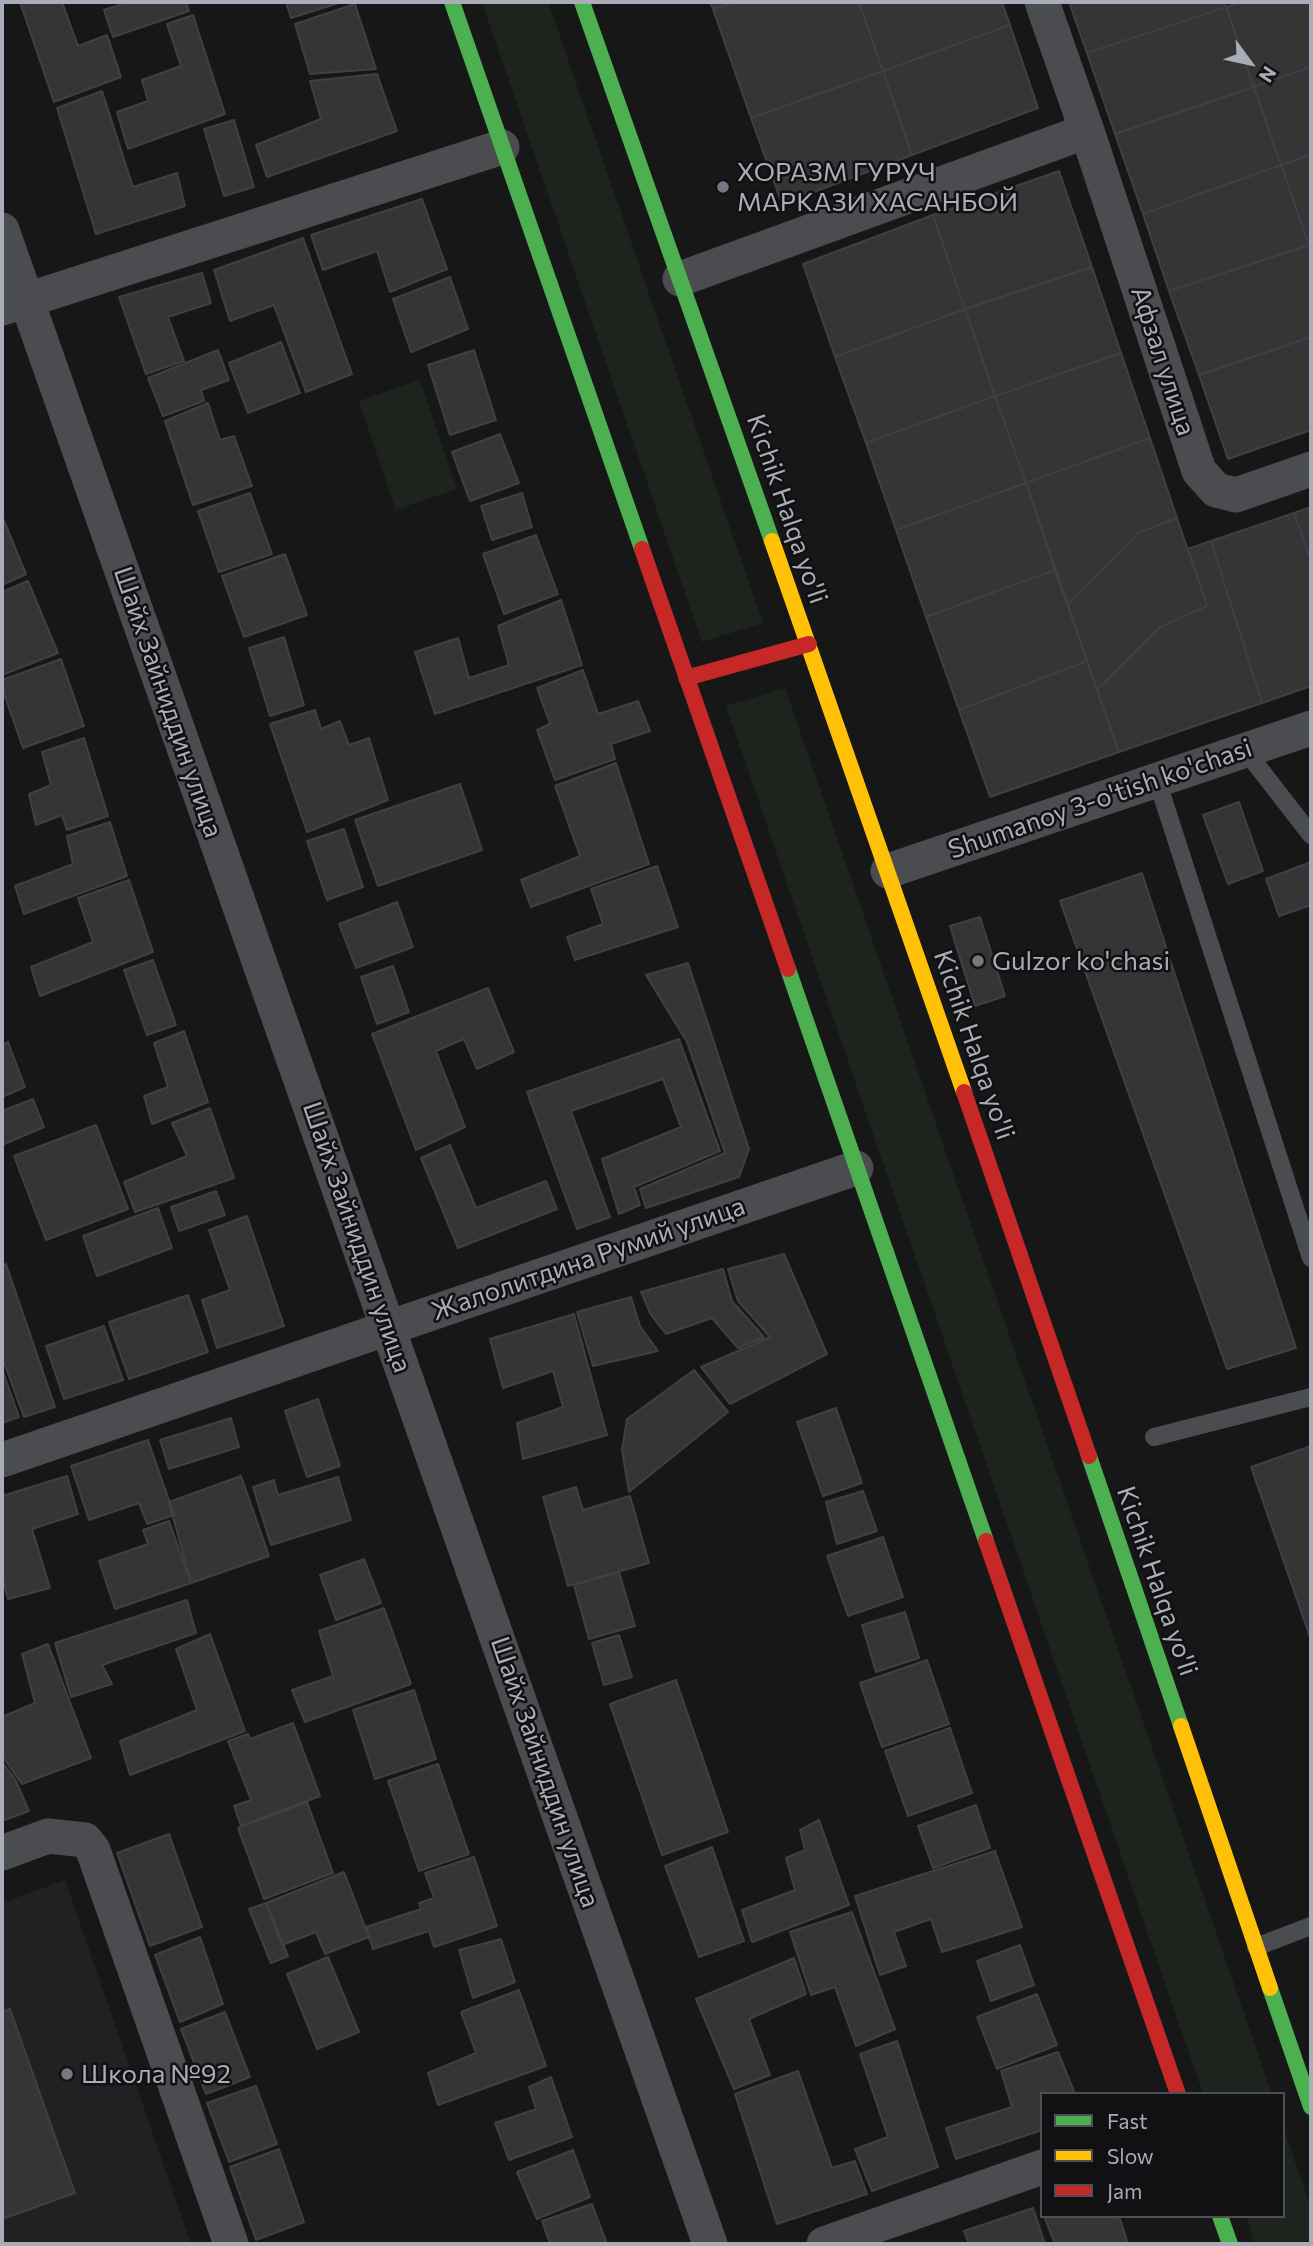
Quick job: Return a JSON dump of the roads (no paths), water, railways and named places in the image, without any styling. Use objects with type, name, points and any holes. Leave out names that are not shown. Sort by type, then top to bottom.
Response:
[{"type":"highway","points":[[452,2],[1177,2092]]},
{"type":"highway","name":"Kichik Halqa yo'li","points":[[582,2],[888,871],[1311,2107]]},
{"type":"highway","points":[[686,678],[809,644]]},
{"type":"highway","points":[[1221,2218],[1230,2244]]},
{"type":"street","name":"Афзал улица","points":[[1041,2],[1087,131],[1199,471],[1216,490],[1236,495],[1311,469]]},
{"type":"street","points":[[680,279],[1087,131]]},
{"type":"street","points":[[14,304],[502,147]]},
{"type":"street","name":"Шайх Зайниддин улица","points":[[2,230],[14,304],[389,1326],[710,2244]]},
{"type":"street","name":"Shumanoy 3-o'tish ko'chasi","points":[[888,871],[1311,728]]},
{"type":"street","name":"Жалолитдина Румий улица","points":[[2,1460],[856,1168]]},
{"type":"street","points":[[2,1853],[48,1836],[85,1840],[93,1850],[230,2244]]},
{"type":"street","points":[[824,2244],[1040,2168]]},
{"type":"lane","points":[[1245,750],[1311,835]]},
{"type":"lane","points":[[1157,780],[1311,1258]]},
{"type":"lane","points":[[1154,1437],[1311,1397]]},
{"type":"lane","points":[[1256,1947],[1311,1926]]},
{"type":"place","name":"ХОРАЗМ ГУРУЧ МАРКАЗИ ХАСАНБОЙ","points":[[723,187]]},
{"type":"place","name":"Gulzor ko'chasi","points":[[978,961]]},
{"type":"place","name":"Школа №92","points":[[67,2074]]}]
